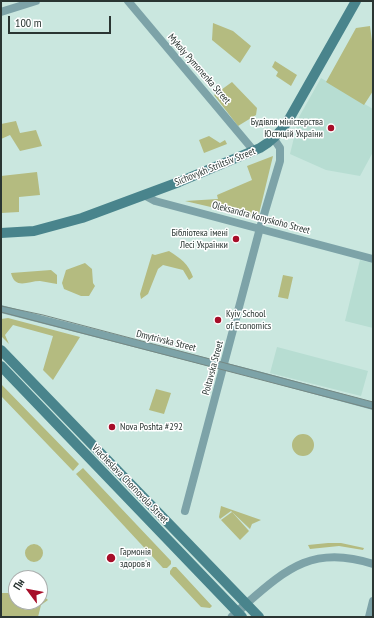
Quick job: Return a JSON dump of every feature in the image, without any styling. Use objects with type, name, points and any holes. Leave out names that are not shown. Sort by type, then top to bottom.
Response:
[{"type":"main road","name":"Sichovykh Striltsiv Street","points":[[1,233],[34,231],[55,227],[82,218],[254,151],[274,139],[288,121],[356,1]]},
{"type":"main road","name":"Viacheslava Chornovola Street","points":[[1,350],[259,617]]},
{"type":"main road","name":"Viacheslava Chornovola Street","points":[[1,366],[237,616]]},
{"type":"street","points":[[1,12],[36,1]]},
{"type":"street","name":"Mykoly Pymonenka Street","points":[[128,1],[254,151]]},
{"type":"street","name":"Poltavska Street","points":[[185,512],[260,228],[280,161],[280,148],[274,139]]},
{"type":"street","name":"Oleksandra Konyskoho Street","points":[[144,195],[155,201],[373,259]]},
{"type":"street","name":"Dmytrivska Street","points":[[1,309],[373,406]]},
{"type":"street","points":[[237,616],[246,604],[279,575],[303,562],[334,556],[373,564]]},
{"type":"street","points":[[369,617],[373,601]]},
{"type":"shaded area","points":[[321,78],[373,109],[373,152],[360,176],[326,170],[290,154],[299,117]]},
{"type":"shaded area","points":[[360,260],[373,263],[373,328],[345,321]]},
{"type":"shaded area","points":[[277,347],[368,371],[361,396],[270,373]]},
{"type":"green space","points":[[213,23],[233,31],[251,46],[240,63],[212,40]]},
{"type":"green space","points":[[370,26],[373,49],[373,91],[364,105],[326,82],[356,28]]},
{"type":"green space","points":[[275,61],[297,75],[291,86],[276,76],[278,72],[272,67]]},
{"type":"green space","points":[[232,82],[257,108],[256,115],[238,126],[214,95]]},
{"type":"green space","points":[[16,121],[20,133],[36,130],[42,146],[20,151],[10,135],[1,139],[1,124]]},
{"type":"green space","points":[[209,136],[220,143],[225,140],[227,144],[204,153],[199,140]]},
{"type":"green space","points":[[273,156],[258,218],[185,201],[218,199],[217,195],[252,180],[247,166]]},
{"type":"green space","points":[[37,172],[40,195],[19,197],[19,212],[1,213],[1,176]]},
{"type":"green space","points":[[169,251],[184,262],[189,268],[193,277],[189,280],[183,270],[163,265],[158,269],[148,294],[141,299],[140,294],[152,254],[155,255]]},
{"type":"green space","points":[[85,263],[92,269],[93,283],[95,286],[89,296],[81,296],[64,289],[62,283],[66,270]]},
{"type":"green space","points":[[51,270],[57,275],[57,284],[40,281],[19,283],[13,278],[11,273]]},
{"type":"green space","points":[[283,275],[293,277],[288,299],[278,297]]},
{"type":"green space","points":[[8,318],[80,337],[53,380],[43,370],[53,336],[13,325],[5,335],[9,344],[1,336],[1,319]]},
{"type":"green space","points":[[1,384],[79,464],[73,471],[1,396]]},
{"type":"green space","points":[[156,389],[171,393],[164,414],[149,410]]},
{"type":"green space","points":[[303,434],[311,437],[314,445],[311,453],[303,456],[295,453],[292,445],[295,437]]},
{"type":"green space","points":[[83,468],[171,561],[171,564],[167,568],[163,568],[76,474]]},
{"type":"green space","points":[[221,506],[261,520],[252,524],[250,529],[231,511],[220,519]]},
{"type":"green space","points":[[232,512],[249,531],[240,540],[221,520]]},
{"type":"green space","points":[[341,543],[364,548],[363,550],[339,546],[310,549],[308,545]]},
{"type":"green space","points":[[34,544],[40,547],[43,553],[40,559],[34,562],[28,559],[25,553],[28,547]]},
{"type":"green space","points":[[173,567],[176,567],[212,606],[210,608],[201,607],[170,574]]},
{"type":"green space","points":[[1,593],[8,593],[8,610],[40,610],[38,617],[1,617]]},
{"type":"tram line","points":[[1,306],[43,315],[373,402]]},
{"type":"tram line","points":[[1,312],[373,409]]},
{"type":"place","name":"Будівля міністерства Юстицій України","points":[[331,128]]},
{"type":"place","name":"Бібліотека імені Лесі Українки","points":[[236,239]]},
{"type":"place","name":"Kyiv School of Economics","points":[[218,320]]},
{"type":"place","name":"Nova Poshta #292","points":[[112,427]]},
{"type":"place","name":"Гармонія здоров'я","points":[[111,558]]}]
